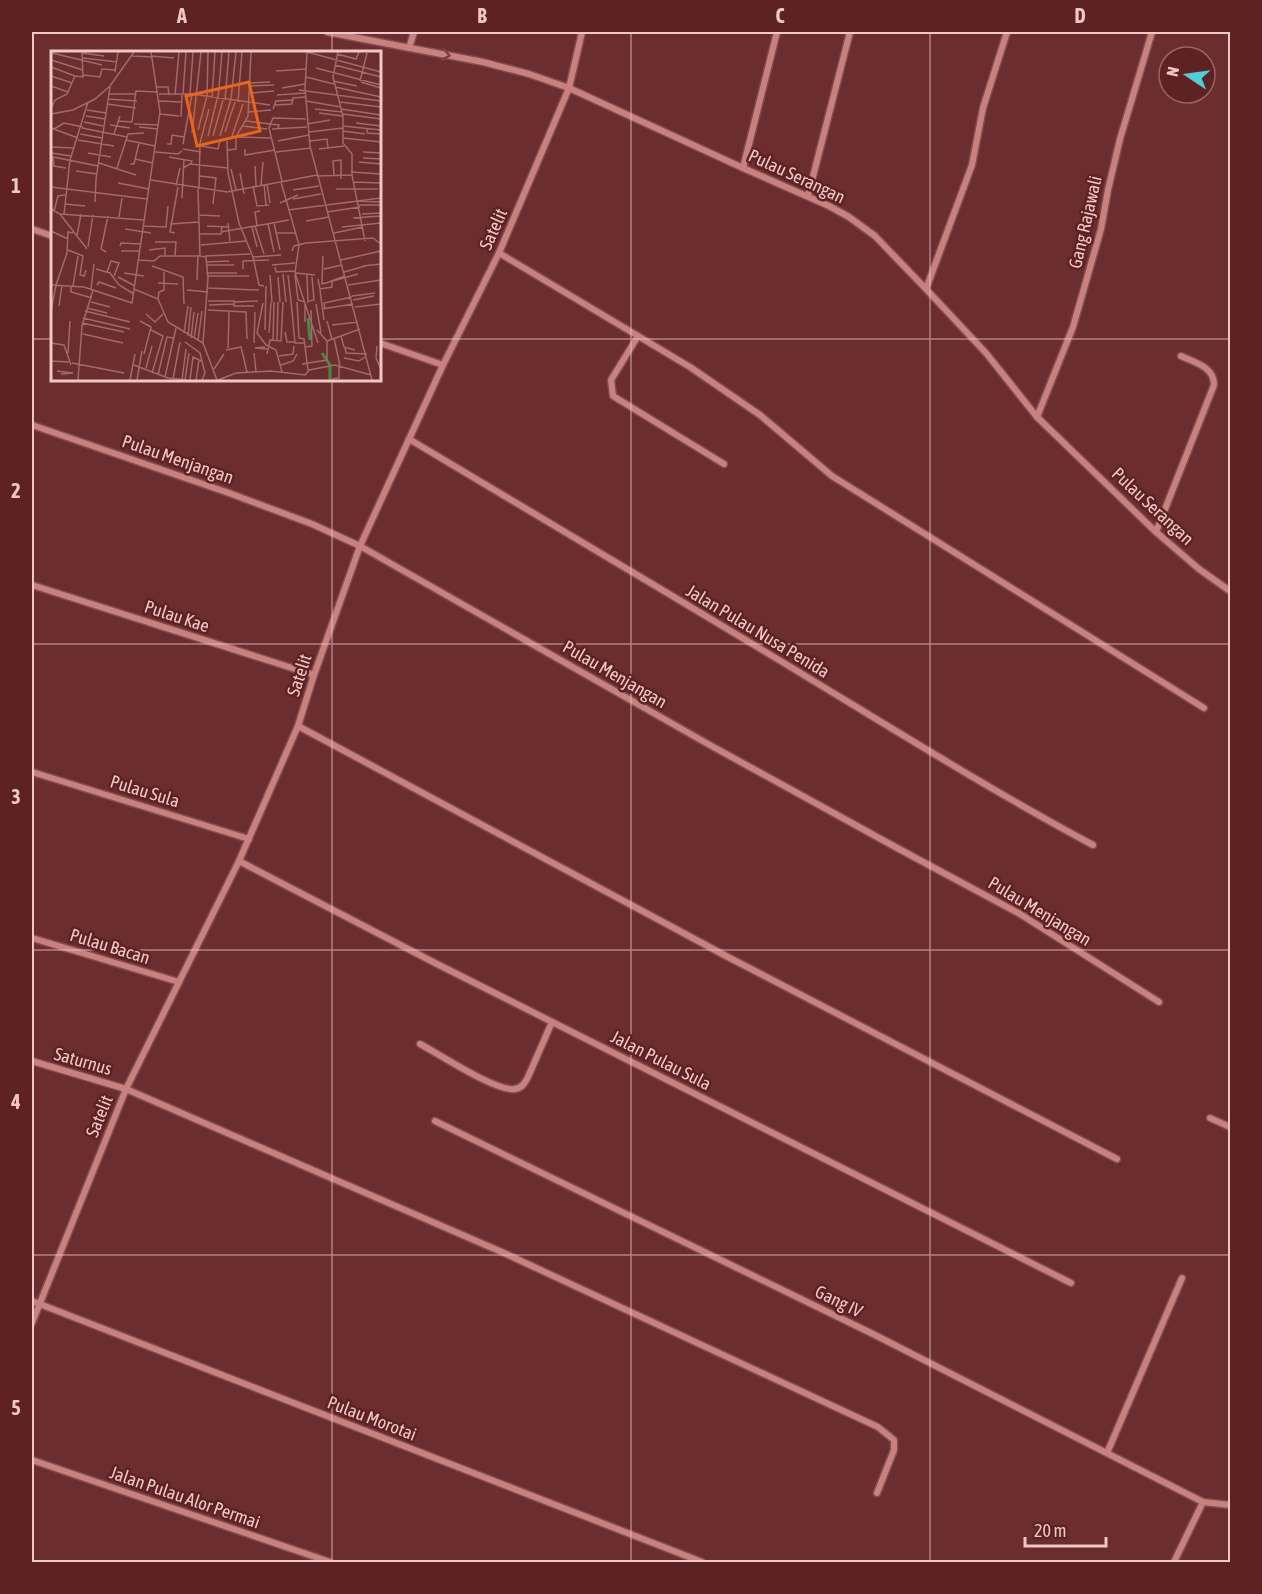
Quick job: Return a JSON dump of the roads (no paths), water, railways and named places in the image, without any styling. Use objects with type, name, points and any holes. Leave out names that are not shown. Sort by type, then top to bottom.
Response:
[{"type":"street","name":"Pulau Serangan","points":[[327,32],[505,68],[569,88],[830,206],[849,217],[875,236],[926,289],[986,353],[1037,417],[1156,532],[1199,569],[1230,591]]},
{"type":"street","points":[[409,48],[414,32]]},
{"type":"street","name":"Satelit","points":[[32,1323],[126,1089],[239,861],[298,726],[360,546],[443,365],[499,253],[569,88],[582,32]]},
{"type":"street","points":[[743,168],[777,32]]},
{"type":"street","points":[[808,196],[850,32]]},
{"type":"street","points":[[926,289],[972,165],[983,108],[1007,32]]},
{"type":"street","name":"Gang Rajawali","points":[[1037,417],[1073,327],[1101,229],[1120,139],[1152,32]]},
{"type":"street","points":[[32,229],[51,236]]},
{"type":"street","points":[[499,253],[690,368],[760,415],[832,476],[1204,708]]},
{"type":"street","points":[[638,336],[611,380],[613,396],[724,464]]},
{"type":"street","points":[[381,343],[443,365]]},
{"type":"street","points":[[1156,532],[1214,385],[1211,372],[1181,356]]},
{"type":"street","name":"Pulau Menjangan","points":[[32,425],[229,493],[312,524],[360,546],[708,744],[1020,914],[1159,1002]]},
{"type":"street","name":"Jalan Pulau Nusa Penida","points":[[409,439],[937,757],[1017,804],[1094,845]]},
{"type":"street","name":"Pulau Kae","points":[[32,585],[314,675]]},
{"type":"street","points":[[298,726],[728,957],[1117,1159]]},
{"type":"street","name":"Pulau Sula","points":[[32,772],[249,838]]},
{"type":"street","name":"Jalan Pulau Sula","points":[[239,861],[437,964],[1071,1284]]},
{"type":"street","name":"Pulau Bacan","points":[[32,938],[179,982]]},
{"type":"street","points":[[420,1044],[494,1084],[507,1089],[517,1089],[525,1084],[552,1022]]},
{"type":"street","name":"Saturnus","points":[[32,1061],[126,1089],[504,1253],[878,1427],[894,1440],[894,1450],[877,1493]]},
{"type":"street","points":[[1210,1118],[1230,1127]]},
{"type":"street","name":"Gang IV","points":[[435,1121],[873,1334],[1203,1502],[1230,1505]]},
{"type":"street","points":[[1107,1453],[1182,1278]]},
{"type":"street","name":"Pulau Morotai","points":[[32,1302],[702,1563]]},
{"type":"street","name":"Jalan Pulau Alor Permai","points":[[32,1460],[330,1563]]},
{"type":"street","points":[[1174,1563],[1203,1502]]}]
